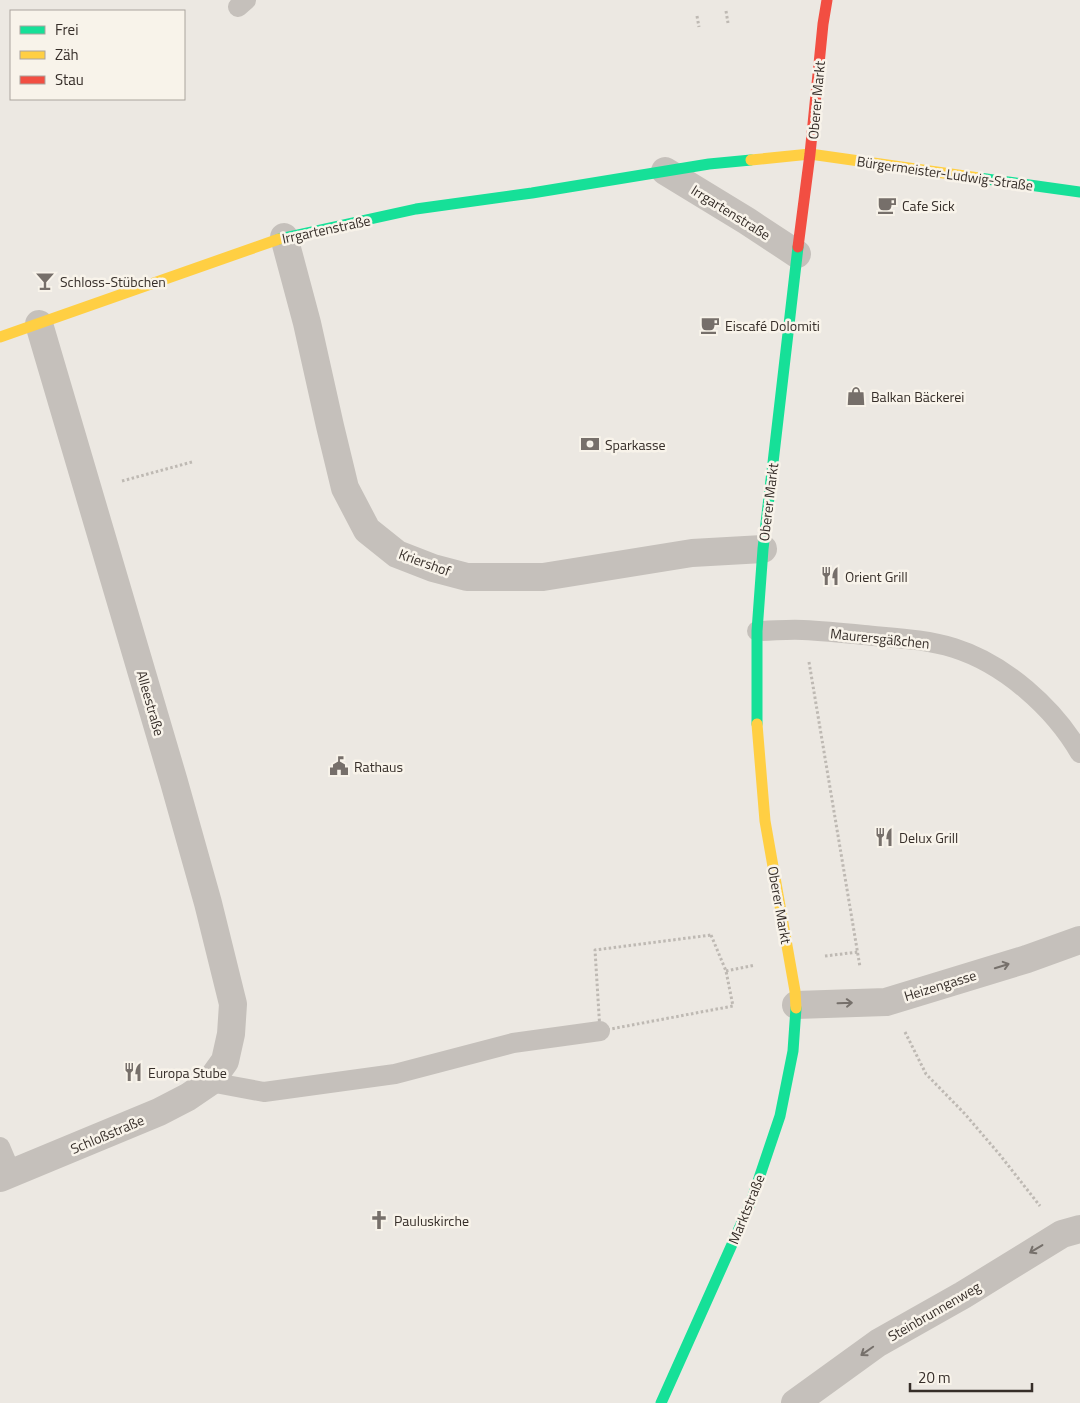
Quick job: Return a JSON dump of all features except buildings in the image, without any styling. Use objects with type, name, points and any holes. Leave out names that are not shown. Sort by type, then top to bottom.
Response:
[{"type":"street","name":"Oberer Markt","points":[[796,1005],[790,959],[764,821],[757,724],[758,631],[763,549],[827,0]]},
{"type":"street","name":"Irrgartenstraße","points":[[0,337],[284,237],[416,209],[709,164],[810,154]]},
{"type":"street","name":"Bürgermeister-Ludwig-Straße","points":[[810,154],[1080,192]]},
{"type":"street","name":"Irrgartenstraße","points":[[664,171],[747,221],[797,254]]},
{"type":"street","name":"Kriershof","points":[[284,237],[307,323],[345,488],[367,530],[398,554],[433,568],[467,576],[543,577],[692,553],[763,549]]},
{"type":"street","name":"Alleestraße","points":[[39,324],[177,791],[233,1004],[231,1034],[225,1061],[210,1082]]},
{"type":"street","name":"Heizengasse","points":[[796,1005],[886,1002],[1026,959],[1080,940]]},
{"type":"street","name":"Marktstraße","points":[[661,1403],[751,1202],[763,1168],[780,1116],[792,1061],[796,1005]]},
{"type":"street","name":"Schloßstraße","points":[[6,1175],[160,1112],[210,1082]]},
{"type":"street","name":"Steinbrunnenweg","points":[[795,1403],[878,1343],[1071,1232]]},
{"type":"lane","name":"Maurersgäßchen","points":[[758,631],[803,630],[916,639],[955,648],[990,664],[1018,682],[1042,703],[1080,754]]},
{"type":"lane","points":[[210,1082],[264,1092],[395,1074],[513,1043],[600,1031]]},
{"type":"lane","points":[[0,1147],[6,1175]]},
{"type":"path","points":[[726,10],[728,23]]},
{"type":"path","points":[[697,16],[699,27]]},
{"type":"path","points":[[88,490],[192,462]]},
{"type":"path","points":[[803,630],[866,1002]]},
{"type":"path","points":[[711,935],[726,971],[733,1006],[600,1031],[595,950],[711,935]]},
{"type":"path","points":[[901,1024],[926,1074],[965,1114],[1071,1232]]},
{"type":"traffic: fast","points":[[279,239],[416,209],[532,193],[709,164],[751,160]]},
{"type":"traffic: fast","points":[[979,178],[1080,192]]},
{"type":"traffic: fast","points":[[757,724],[757,631],[763,549],[798,247]]},
{"type":"traffic: fast","points":[[661,1403],[751,1202],[780,1116],[793,1051],[796,1008]]},
{"type":"traffic: slow","points":[[751,160],[810,154],[979,178]]},
{"type":"traffic: slow","points":[[0,337],[279,239]]},
{"type":"traffic: slow","points":[[757,724],[765,821],[795,991],[796,1008]]},
{"type":"traffic: jam","points":[[798,247],[827,0]]},
{"type":"place","name":"Cafe Sick","points":[[887,205]]},
{"type":"place","name":"Schloss-Stübchen","points":[[45,281]]},
{"type":"place","name":"Eiscafé Dolomiti","points":[[710,325]]},
{"type":"place","name":"Balkan Bäckerei","points":[[856,396]]},
{"type":"place","name":"Sparkasse","points":[[590,444]]},
{"type":"place","name":"Orient Grill","points":[[830,576]]},
{"type":"place","name":"Rathaus","points":[[339,766]]},
{"type":"place","name":"Delux Grill","points":[[884,837]]},
{"type":"place","name":"Europa Stube","points":[[133,1072]]},
{"type":"place","name":"Pauluskirche","points":[[379,1220]]}]
